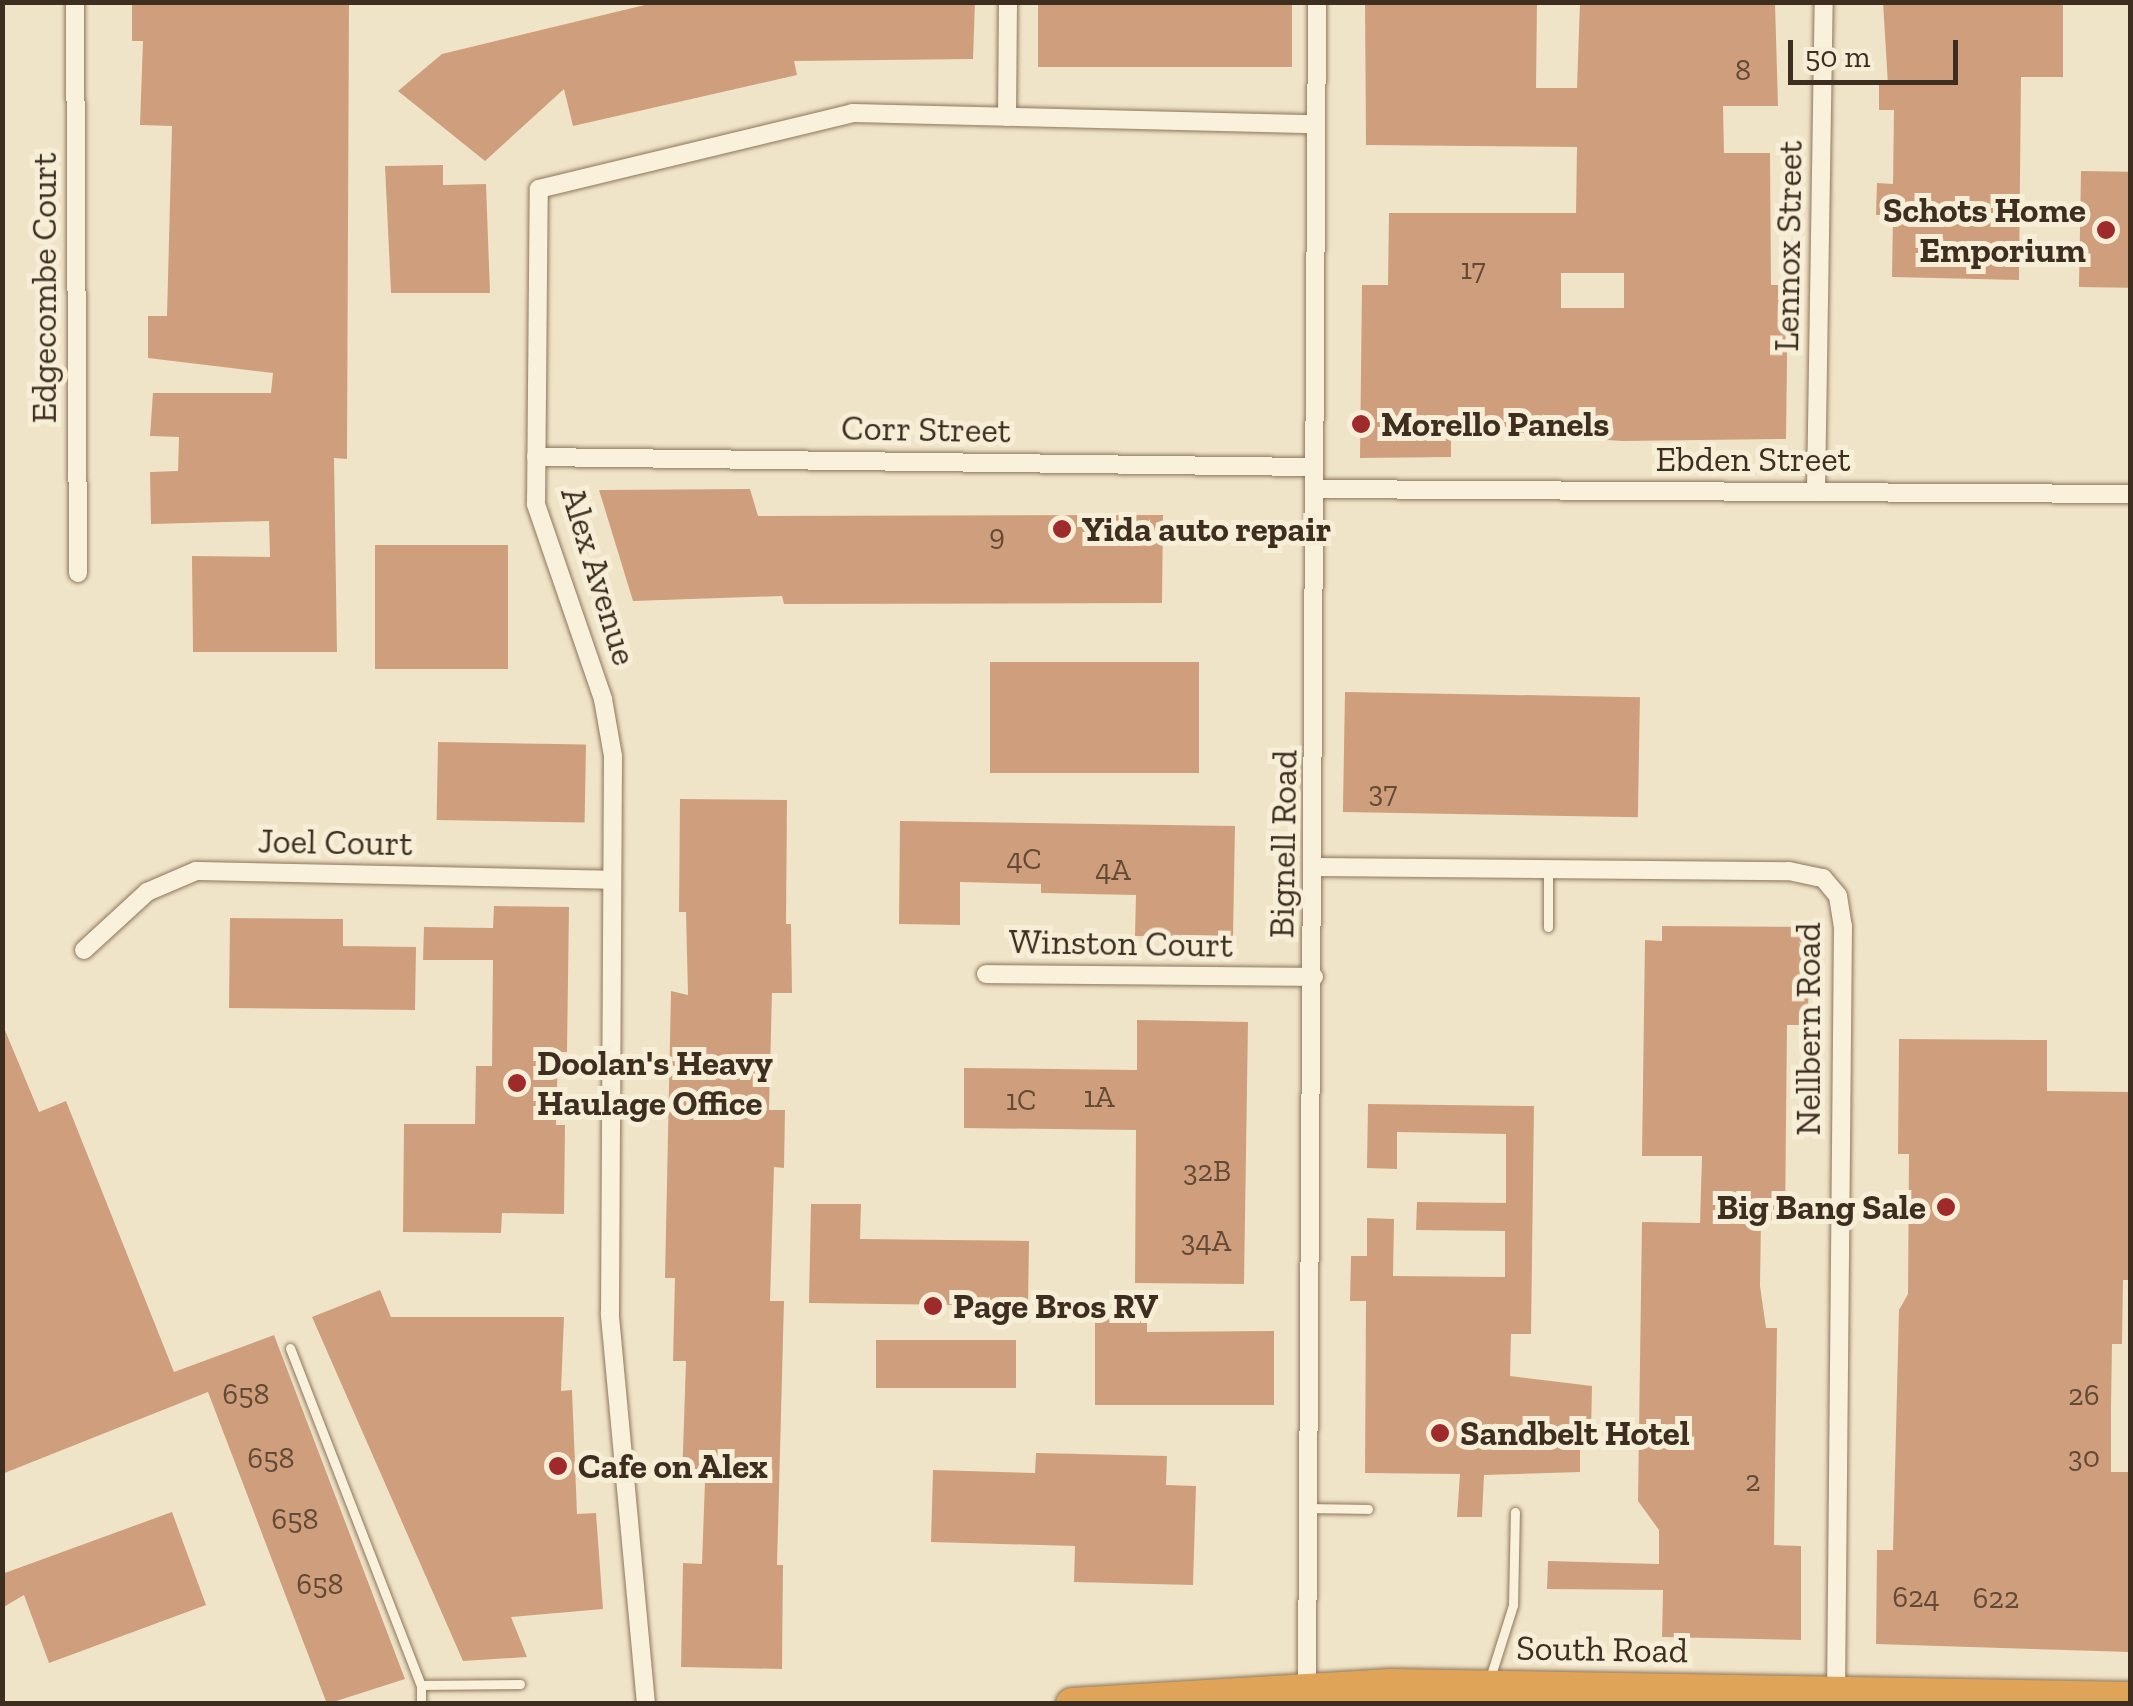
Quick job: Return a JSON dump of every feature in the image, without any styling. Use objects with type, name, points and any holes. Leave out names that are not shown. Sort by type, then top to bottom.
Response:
[{"type":"highway","name":"South Road","points":[[1072,1704],[1307,1698],[1489,1686],[2130,1698]]},
{"type":"street","name":"Edgecombe Court","points":[[76,2],[78,573]]},
{"type":"street","points":[[1008,2],[1008,117]]},
{"type":"street","name":"Bignell Road","points":[[1307,1698],[1316,867],[1317,2]]},
{"type":"street","name":"Lennox Street","points":[[1816,491],[1824,2]]},
{"type":"street","name":"Alex Avenue","points":[[646,1704],[610,1314],[611,726],[536,504],[539,189],[852,113],[1315,124]]},
{"type":"street","name":"Corr Street","points":[[536,457],[1314,467]]},
{"type":"street","name":"Ebden Street","points":[[1314,489],[2130,494]]},
{"type":"street","name":"Nellbern Road","points":[[1316,867],[1800,872],[1823,878],[1838,896],[1843,926],[1836,1694]]},
{"type":"street","name":"Joel Court","points":[[84,950],[147,892],[196,871],[612,880]]},
{"type":"street","name":"Winston Court","points":[[986,974],[1314,978]]},
{"type":"lane","points":[[1548,870],[1548,927]]},
{"type":"lane","points":[[290,1348],[421,1685],[421,1704]]},
{"type":"lane","points":[[1309,1508],[1368,1510]]},
{"type":"lane","points":[[1489,1686],[1513,1605],[1515,1512]]},
{"type":"lane","points":[[421,1685],[520,1684]]},
{"type":"building","points":[[132,2],[349,2],[347,459],[334,458],[337,652],[193,652],[192,556],[270,557],[269,521],[151,524],[150,472],[178,471],[179,437],[150,436],[153,393],[271,393],[273,373],[148,358],[148,316],[167,316],[172,126],[140,125],[143,41],[132,41]]},
{"type":"building","points":[[657,2],[975,2],[973,59],[794,61],[797,75],[573,126],[564,89],[485,161],[398,91],[442,54]]},
{"type":"building","points":[[1038,2],[1292,2],[1292,67],[1038,67]]},
{"type":"building","points":[[1365,2],[1537,2],[1536,88],[1577,88],[1580,2],[1775,2],[1778,106],[1723,106],[1724,153],[1770,153],[1771,285],[1788,285],[1786,439],[1623,441],[1451,431],[1451,457],[1360,458],[1362,285],[1388,285],[1389,213],[1576,213],[1577,147],[1366,145]],"holes":[[[1561,273],[1624,273],[1624,308],[1561,308]]]},
{"type":"building","points":[[1883,2],[2063,2],[2063,77],[2021,77],[2019,280],[1892,277],[1893,215],[1876,215],[1877,183],[1893,184],[1894,110],[1879,110],[1879,85],[1888,85]]},
{"type":"building","points":[[443,165],[443,185],[486,184],[490,293],[391,293],[385,166]]},
{"type":"building","name":"Schots Home Emporium","points":[[2081,171],[2130,172],[2128,288],[2079,287]]},
{"type":"building","points":[[750,489],[758,516],[1163,515],[1162,603],[784,604],[782,596],[633,601],[599,490]]},
{"type":"building","points":[[375,545],[508,545],[508,669],[375,669]]},
{"type":"building","points":[[990,662],[1199,662],[1199,773],[990,773]]},
{"type":"building","points":[[1345,692],[1640,697],[1638,817],[1343,812]]},
{"type":"building","points":[[438,742],[586,745],[585,823],[437,820]]},
{"type":"building","points":[[680,799],[787,800],[786,924],[791,924],[792,993],[772,993],[769,1110],[785,1110],[784,1168],[774,1167],[770,1301],[784,1301],[777,1565],[783,1565],[782,1669],[681,1667],[683,1563],[702,1564],[705,1481],[682,1480],[686,1361],[673,1361],[675,1278],[665,1278],[671,991],[688,995],[686,912],[679,912]]},
{"type":"building","points":[[900,821],[1235,826],[1233,937],[1135,936],[1136,895],[1041,893],[1041,884],[960,882],[960,925],[899,924]]},
{"type":"building","points":[[494,906],[569,907],[567,1052],[558,1052],[556,1125],[565,1125],[564,1214],[502,1213],[501,1233],[403,1232],[404,1124],[475,1124],[476,1066],[492,1066],[493,960],[423,960],[424,927],[493,928]]},
{"type":"building","points":[[230,918],[343,919],[343,946],[416,947],[415,1010],[229,1008]]},
{"type":"building","points":[[1662,926],[1809,927],[1808,1025],[1787,1025],[1785,1221],[1761,1220],[1760,1286],[1766,1328],[1777,1328],[1774,1545],[1801,1546],[1801,1640],[1662,1637],[1663,1590],[1547,1589],[1548,1561],[1659,1564],[1659,1530],[1638,1501],[1642,1222],[1700,1223],[1702,1156],[1642,1156],[1645,940],[1662,941]]},
{"type":"building","points":[[1137,1020],[1248,1022],[1244,1284],[1135,1283],[1136,1130],[964,1128],[964,1068],[1137,1070]]},
{"type":"building","points":[[2,1023],[39,1112],[66,1101],[174,1372],[274,1335],[405,1679],[327,1704],[208,1392],[2,1474]]},
{"type":"building","points":[[1899,1039],[2047,1040],[2047,1091],[2130,1092],[2130,1280],[2123,1280],[2122,1344],[2112,1344],[2111,1472],[2130,1472],[2130,1652],[1876,1644],[1877,1550],[1893,1550],[1899,1310],[1908,1294],[1909,1154],[1898,1154]]},
{"type":"building","points":[[1368,1104],[1534,1106],[1531,1334],[1511,1334],[1510,1376],[1592,1386],[1591,1433],[1589,1448],[1580,1448],[1580,1472],[1484,1475],[1482,1517],[1457,1517],[1460,1474],[1365,1473],[1366,1301],[1350,1301],[1351,1256],[1367,1256],[1367,1218],[1394,1219],[1393,1276],[1505,1277],[1505,1231],[1416,1230],[1417,1202],[1506,1203],[1506,1134],[1397,1132],[1397,1169],[1367,1168]]},
{"type":"building","points":[[811,1204],[861,1204],[860,1239],[1029,1241],[1028,1306],[809,1303]]},
{"type":"building","points":[[380,1290],[391,1317],[564,1317],[561,1391],[572,1390],[577,1514],[596,1513],[603,1609],[511,1617],[527,1657],[463,1661],[312,1317]]},
{"type":"building","points":[[1095,1310],[1147,1310],[1147,1332],[1274,1331],[1274,1405],[1095,1405]]},
{"type":"building","points":[[876,1340],[1016,1340],[1016,1388],[876,1388]]},
{"type":"building","points":[[1036,1453],[1167,1456],[1166,1485],[1196,1486],[1193,1585],[1074,1582],[1075,1546],[931,1542],[933,1470],[1035,1473]]},
{"type":"building","points":[[172,1512],[206,1605],[49,1663],[24,1595],[2,1608],[2,1574]]},
{"type":"place","name":"Schots Home Emporium","points":[[2106,230]]},
{"type":"place","name":"Morello Panels","points":[[1361,424]]},
{"type":"place","name":"Yida auto repair","points":[[1062,529]]},
{"type":"place","name":"Doolan's Heavy Haulage Office","points":[[517,1083]]},
{"type":"place","name":"Big Bang Sale","points":[[1946,1207]]},
{"type":"place","name":"Page Bros RV","points":[[933,1306]]},
{"type":"place","name":"Sandbelt Hotel","points":[[1440,1433]]},
{"type":"place","name":"Cafe on Alex","points":[[558,1466]]}]
